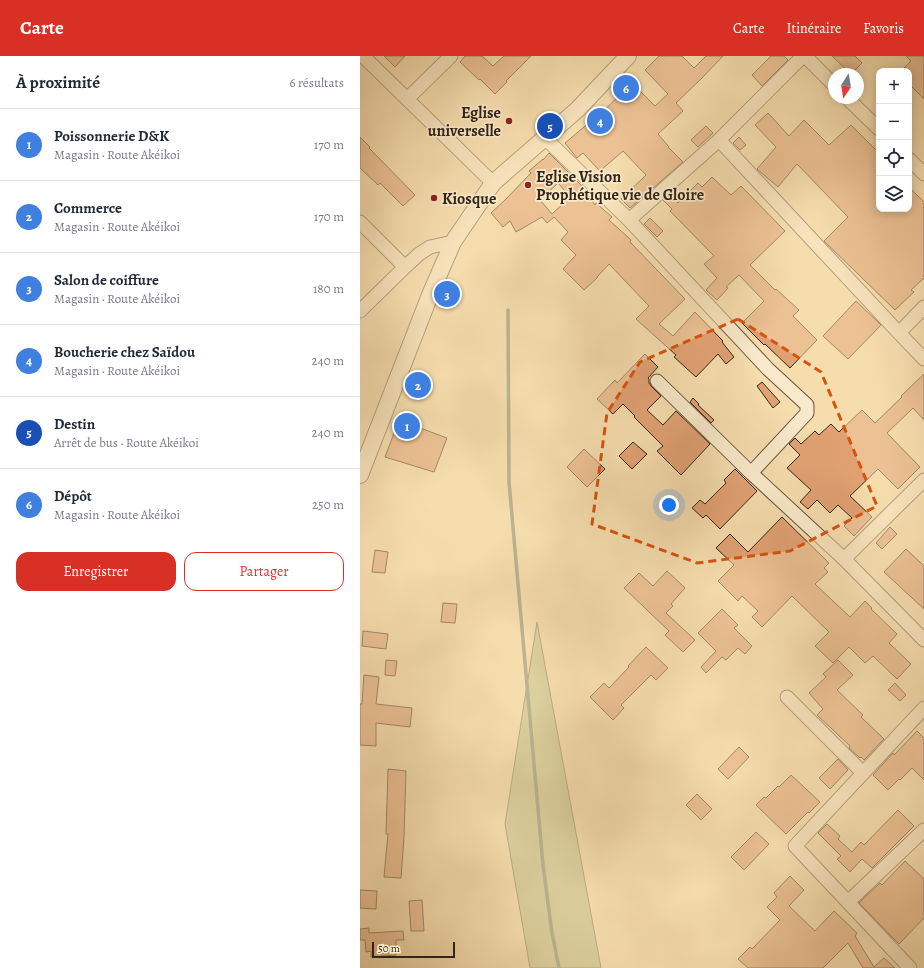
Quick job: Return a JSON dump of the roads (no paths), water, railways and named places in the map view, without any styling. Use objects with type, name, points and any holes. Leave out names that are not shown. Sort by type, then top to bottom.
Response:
[{"type":"street","points":[[363,56],[493,183]]},
{"type":"street","points":[[407,99],[451,56]]},
{"type":"street","points":[[360,475],[430,295],[453,242],[493,183],[578,109],[628,56]]},
{"type":"street","points":[[629,220],[719,140],[804,56],[828,79]]},
{"type":"street","points":[[853,104],[876,126]]},
{"type":"street","points":[[545,138],[629,220],[768,368],[807,405],[807,413],[751,473]]},
{"type":"street","points":[[719,140],[924,359]]},
{"type":"street","points":[[912,162],[924,174]]},
{"type":"street","points":[[360,222],[406,267]]},
{"type":"street","points":[[360,311],[419,254],[430,246],[453,242]]},
{"type":"street","points":[[899,333],[924,307]]},
{"type":"street","points":[[658,381],[751,473],[844,559],[924,640]]},
{"type":"street","points":[[844,559],[924,480]]},
{"type":"street","points":[[787,697],[863,773]]},
{"type":"street","points":[[910,968],[795,846],[924,708]]},
{"type":"street","points":[[848,902],[924,830]]},
{"type":"waterway","points":[[508,310],[509,482],[543,865],[552,933],[559,968]]},
{"type":"place","name":"Dépôt","points":[[626,88]]},
{"type":"place","name":"Eglise universelle","points":[[509,121]]},
{"type":"place","name":"Boucherie chez Saïdou","points":[[600,121]]},
{"type":"place","name":"Destin","points":[[550,126]]},
{"type":"place","name":"Eglise Vision Prophétique vie de Gloire","points":[[528,185]]},
{"type":"place","name":"Kiosque","points":[[434,198]]},
{"type":"place","name":"Salon de coiffure","points":[[447,294]]},
{"type":"place","name":"Commerce","points":[[418,385]]},
{"type":"place","name":"Poissonnerie D&K","points":[[407,426]]}]
